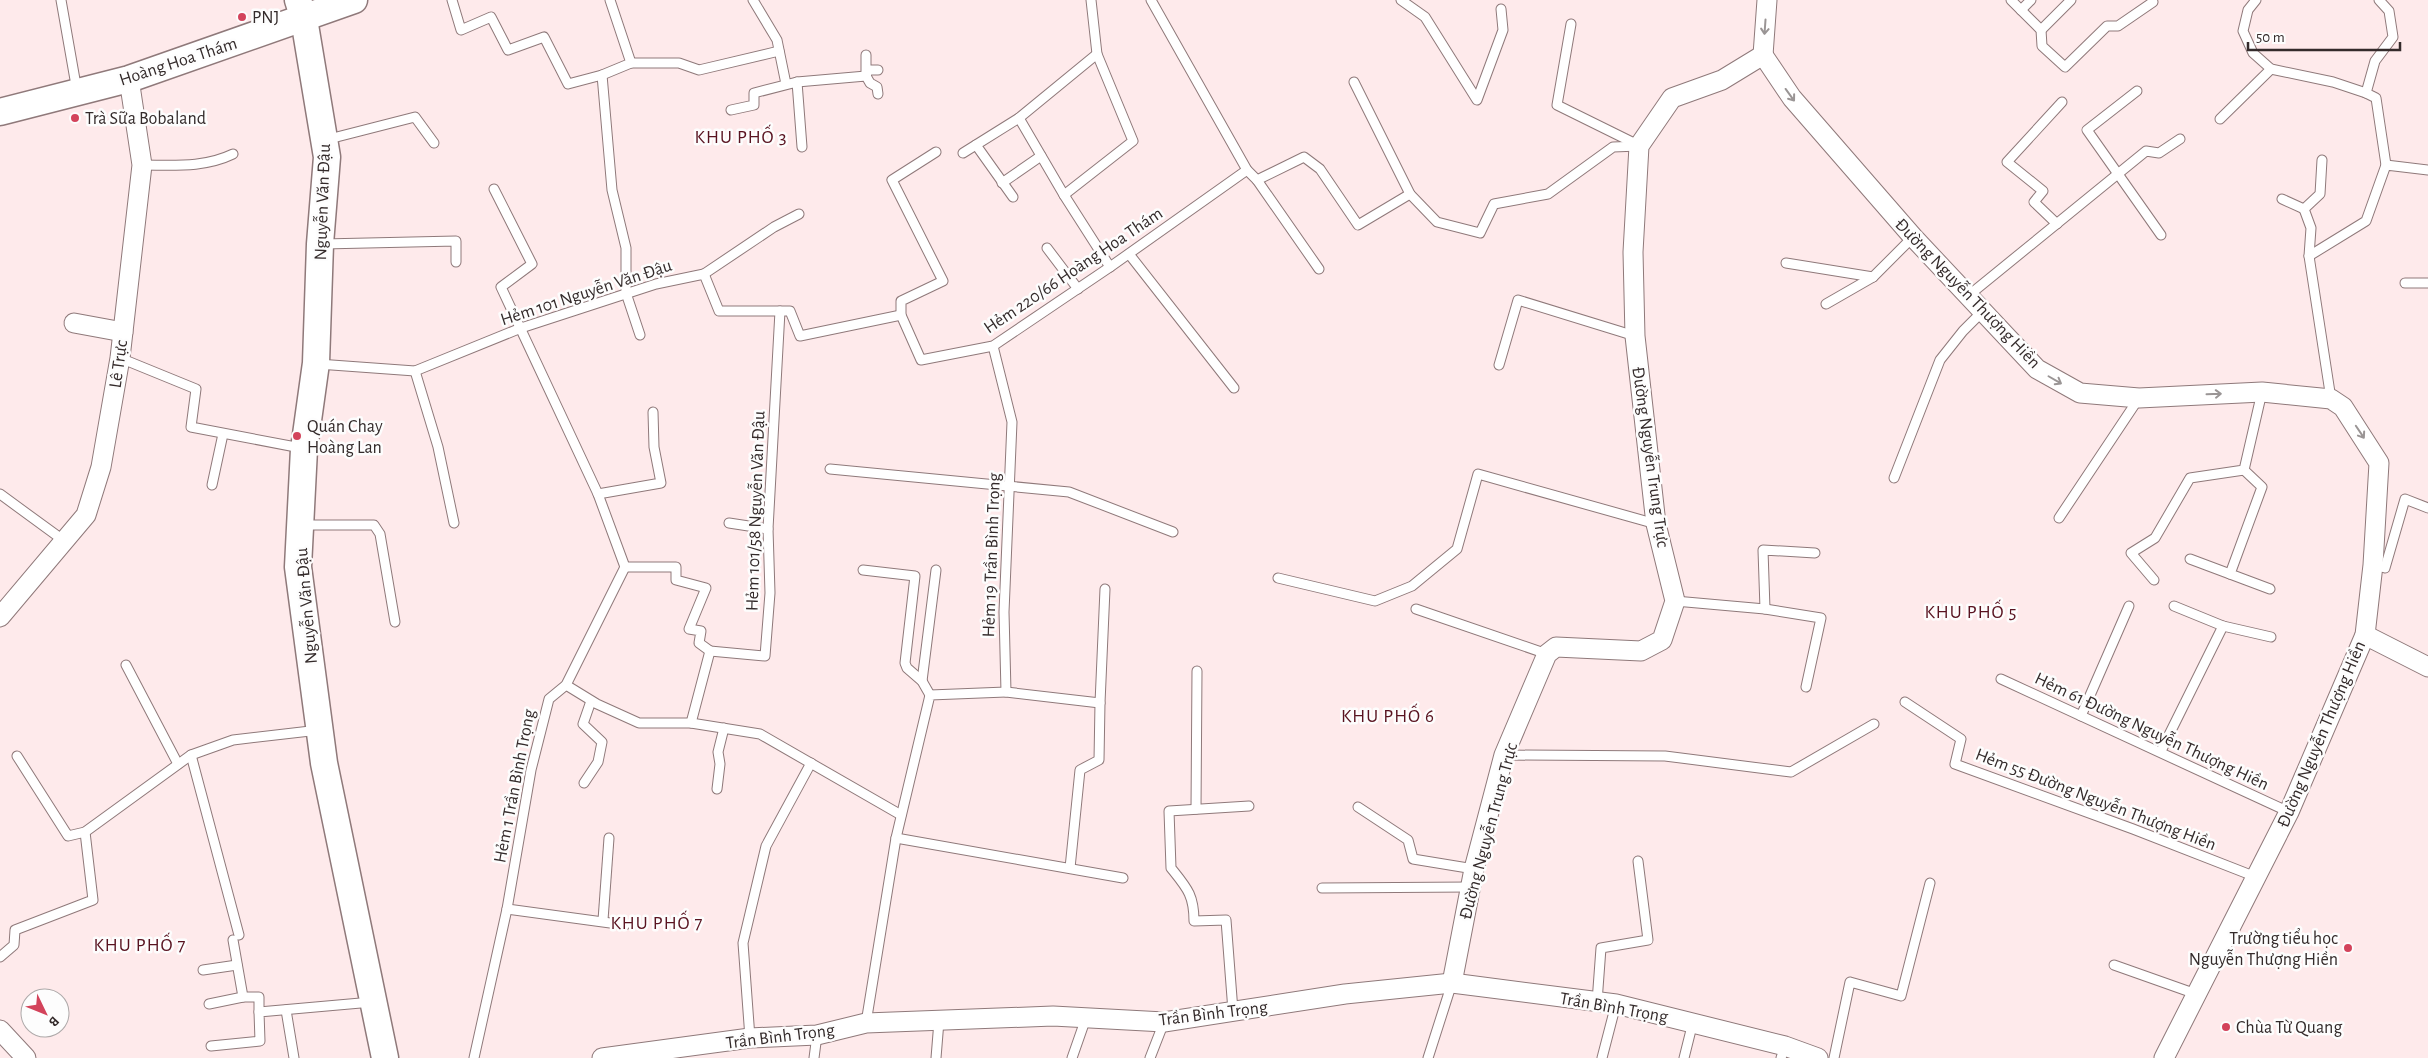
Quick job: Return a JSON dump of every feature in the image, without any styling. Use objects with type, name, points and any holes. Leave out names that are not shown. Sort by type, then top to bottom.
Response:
[{"type":"street","name":"Hoàng Hoa Thám","points":[[0,112],[129,79],[301,10],[354,0]]},
{"type":"street","points":[[1639,146],[1672,98],[1722,80],[1763,55],[1767,0]]},
{"type":"street","name":"Nguyễn Văn Đậu","points":[[301,10],[327,157],[320,244],[316,363],[304,449],[298,567],[319,730],[372,1002],[389,1058]]},
{"type":"street","name":"Đường Nguyễn Thượng Hiền","points":[[1763,55],[1792,98],[1913,237],[2037,369],[2080,393],[2139,398],[2262,392],[2331,399],[2343,407],[2379,463],[2373,565],[2364,635],[2289,812],[2164,1058]]},
{"type":"street","name":"Lê Trực","points":[[0,618],[63,540],[86,515],[101,467],[120,358],[142,165],[129,79]]},
{"type":"street","name":"Đường Nguyễn Trung Trực","points":[[1639,146],[1633,252],[1635,336],[1656,524],[1675,601]]},
{"type":"street","points":[[74,323],[123,332]]},
{"type":"street","points":[[1547,654],[1556,647],[1641,651],[1662,640],[1675,601]]},
{"type":"street","points":[[2364,635],[2428,667]]},
{"type":"street","name":"Đường Nguyễn Trung Trực","points":[[1452,984],[1473,878],[1504,755],[1547,654]]},
{"type":"street","name":"Trần Bình Trọng","points":[[607,1058],[750,1038],[817,1035],[866,1023],[1053,1016],[1164,1022],[1345,994],[1452,984],[1607,1003],[1693,1022],[1783,1052],[1818,1058]]},
{"type":"street","points":[[0,1030],[26,1058]]},
{"type":"lane","points":[[61,0],[77,91]]},
{"type":"lane","points":[[452,0],[461,30],[491,17],[508,50],[544,37],[568,84],[631,63],[679,63],[699,70],[779,51]]},
{"type":"lane","points":[[610,0],[631,63]]},
{"type":"lane","points":[[753,0],[777,40],[786,84]]},
{"type":"lane","points":[[1064,195],[1133,141],[1097,54],[1091,0]]},
{"type":"lane","points":[[1151,0],[1247,170],[1257,180],[1319,269]]},
{"type":"lane","points":[[1401,0],[1424,18],[1477,100],[1503,30],[1501,9]]},
{"type":"lane","points":[[2011,0],[2041,30],[2042,46],[2065,67],[2107,26],[2118,26],[2153,2]]},
{"type":"lane","points":[[2021,10],[2031,0]]},
{"type":"lane","points":[[2041,30],[2071,0]]},
{"type":"lane","points":[[2256,0],[2248,10],[2243,31],[2253,53],[2271,69],[2332,82],[2376,98],[2386,165],[2366,221],[2309,256]]},
{"type":"lane","points":[[2366,93],[2375,61],[2392,38],[2389,11],[2379,0]]},
{"type":"lane","points":[[1571,24],[1556,105],[1639,146]]},
{"type":"lane","points":[[962,153],[1019,118],[1097,54]]},
{"type":"lane","points":[[866,55],[866,76],[870,83],[877,87],[878,94]]},
{"type":"lane","points":[[2220,119],[2271,69]]},
{"type":"lane","points":[[866,76],[868,70],[878,70]]},
{"type":"lane","points":[[602,74],[612,190],[626,248],[626,293],[640,335]]},
{"type":"lane","points":[[731,110],[754,105],[754,93],[786,84],[866,76]]},
{"type":"lane","points":[[797,82],[802,147]]},
{"type":"lane","points":[[1354,82],[1410,194],[1437,222],[1480,233],[1494,204],[1548,194],[1613,147],[1639,146]]},
{"type":"lane","points":[[2137,91],[2087,130],[2161,235]]},
{"type":"lane","points":[[2057,224],[2034,202],[2042,191],[2007,162],[2062,102]]},
{"type":"lane","points":[[325,140],[415,117],[434,143]]},
{"type":"lane","points":[[1019,118],[1110,268]]},
{"type":"lane","points":[[1968,296],[2146,151],[2159,153],[2180,138]]},
{"type":"lane","points":[[976,145],[1013,197]]},
{"type":"lane","points":[[800,214],[774,227],[704,274],[719,312],[790,311],[800,336],[901,315],[901,301],[943,281],[892,180],[936,152]]},
{"type":"lane","points":[[142,165],[193,166],[222,159],[233,154]]},
{"type":"lane","points":[[1002,183],[1041,156]]},
{"type":"lane","points":[[1257,180],[1304,157],[1320,169],[1358,225],[1410,194]]},
{"type":"lane","points":[[2304,209],[2320,194],[2322,160]]},
{"type":"lane","points":[[2386,165],[2428,170]]},
{"type":"lane","name":"Hẻm 220/66 Hoàng Hoa Thám","points":[[901,315],[921,360],[993,346],[1110,268],[1247,170]]},
{"type":"lane","points":[[494,189],[532,264],[501,287],[598,494],[625,567],[676,567],[676,580],[706,588],[689,629],[701,632],[699,643],[710,651],[691,723]]},
{"type":"lane","points":[[2282,199],[2304,209],[2311,228],[2309,256],[2331,399]]},
{"type":"lane","points":[[1826,304],[1873,277],[1913,237]]},
{"type":"lane","points":[[320,244],[456,241],[456,262]]},
{"type":"lane","points":[[1047,248],[1078,289]]},
{"type":"lane","points":[[1129,254],[1234,388]]},
{"type":"lane","points":[[1786,263],[1873,277]]},
{"type":"lane","name":"Hẻm 101 Nguyễn Văn Đậu","points":[[316,363],[415,371],[521,328],[656,284],[704,274]]},
{"type":"lane","points":[[2405,283],[2428,283]]},
{"type":"lane","points":[[1499,364],[1518,300],[1635,336]]},
{"type":"lane","name":"Hẻm 101/58 Nguyễn Văn Đậu","points":[[710,651],[765,656],[770,593],[768,529],[780,311]]},
{"type":"lane","points":[[1894,478],[1940,360],[1982,312]]},
{"type":"lane","name":"Hẻm 19 Trần Bình Trọng","points":[[993,346],[1012,422],[1004,612],[1006,692]]},
{"type":"lane","points":[[120,358],[196,390],[191,427],[304,449]]},
{"type":"lane","points":[[415,371],[438,447],[454,523]]},
{"type":"lane","points":[[2244,470],[2262,392]]},
{"type":"lane","points":[[2059,518],[2139,398]]},
{"type":"lane","points":[[598,494],[661,483],[654,447],[653,412]]},
{"type":"lane","points":[[212,485],[223,434]]},
{"type":"lane","points":[[830,469],[1069,492],[1173,532]]},
{"type":"lane","points":[[2230,574],[2262,487],[2244,470]]},
{"type":"lane","points":[[2154,580],[2131,553],[2155,538],[2190,478],[2244,470]]},
{"type":"lane","points":[[1278,578],[1375,601],[1412,586],[1457,548],[1478,474],[1656,524]]},
{"type":"lane","points":[[0,494],[63,540]]},
{"type":"lane","points":[[2373,565],[2385,568],[2405,499],[2428,508]]},
{"type":"lane","points":[[729,523],[768,529]]},
{"type":"lane","points":[[300,525],[374,525],[380,534],[395,622]]},
{"type":"lane","points":[[1765,609],[1763,550],[1815,553]]},
{"type":"lane","points":[[2190,560],[2270,589]]},
{"type":"lane","name":"Hẻm 1 Trần Bình Trọng","points":[[474,1058],[507,909],[531,770],[548,699],[566,685],[625,567]]},
{"type":"lane","points":[[863,570],[915,576],[905,663],[907,668],[922,681],[930,695],[896,838],[866,1023]]},
{"type":"lane","points":[[922,681],[936,570]]},
{"type":"lane","points":[[1070,868],[1080,770],[1099,760],[1105,589]]},
{"type":"lane","points":[[1675,601],[1765,609],[1821,618],[1806,687]]},
{"type":"lane","points":[[2081,716],[2129,606]]},
{"type":"lane","points":[[2174,606],[2223,626],[2271,636]]},
{"type":"lane","points":[[1416,609],[1547,654]]},
{"type":"lane","points":[[2161,751],[2223,626]]},
{"type":"lane","points":[[126,665],[178,764]]},
{"type":"lane","points":[[1196,809],[1197,671]]},
{"type":"lane","name":"Hẻm 61 Đường Nguyễn Thượng Hiền","points":[[2001,679],[2161,751],[2289,812]]},
{"type":"lane","points":[[566,685],[591,700],[639,723],[691,723],[760,734],[901,815]]},
{"type":"lane","points":[[930,695],[1006,692],[1100,702]]},
{"type":"lane","points":[[584,784],[598,762],[602,742],[583,724],[591,700]]},
{"type":"lane","name":"Hẻm 55 Đường Nguyễn Thượng Hiền","points":[[1905,702],[1961,739],[1955,764],[2133,829],[2256,878]]},
{"type":"lane","points":[[1504,755],[1665,756],[1791,772],[1874,724]]},
{"type":"lane","points":[[717,789],[720,764],[718,752],[724,728]]},
{"type":"lane","points":[[17,756],[68,836],[85,832],[191,754],[233,740],[319,730]]},
{"type":"lane","points":[[191,754],[236,937],[237,965],[243,997]]},
{"type":"lane","points":[[750,1038],[744,943],[766,846],[811,763]]},
{"type":"lane","points":[[1233,1012],[1226,920],[1194,921],[1191,896],[1182,880],[1171,868],[1169,811],[1249,806]]},
{"type":"lane","points":[[1358,807],[1408,840],[1413,859],[1473,878]]},
{"type":"lane","points":[[0,957],[14,945],[15,930],[93,900],[85,832]]},
{"type":"lane","points":[[602,920],[609,838]]},
{"type":"lane","points":[[896,838],[1123,878]]},
{"type":"lane","points":[[1602,1058],[1607,1003],[1601,948],[1648,940],[1638,861]]},
{"type":"lane","points":[[1322,888],[1473,878]]},
{"type":"lane","points":[[1834,1058],[1850,982],[1901,996],[1930,883]]},
{"type":"lane","points":[[507,909],[602,920],[625,925]]},
{"type":"lane","points":[[203,970],[237,965]]},
{"type":"lane","points":[[2114,965],[2196,994]]},
{"type":"lane","points":[[1428,1058],[1452,984]]},
{"type":"lane","points":[[208,1004],[243,997],[259,997],[260,1041],[211,1046]]},
{"type":"lane","points":[[259,1012],[372,1002]]},
{"type":"lane","points":[[286,1010],[294,1058]]},
{"type":"lane","points":[[1072,1058],[1086,1018]]},
{"type":"lane","points":[[936,1058],[939,1020]]},
{"type":"lane","points":[[1150,1058],[1164,1022]]},
{"type":"lane","points":[[1684,1058],[1693,1022]]},
{"type":"lane","points":[[814,1058],[817,1035]]},
{"type":"place","name":"PNJ","points":[[242,17]]},
{"type":"place","name":"Trà Sữa Bobaland","points":[[75,118]]},
{"type":"place","name":"Quán Chay Hoàng Lan","points":[[297,436]]},
{"type":"place","name":"Trường tiểu học Nguyễn Thượng Hiền","points":[[2348,948]]},
{"type":"place","name":"Chùa Từ Quang","points":[[2226,1027]]},
{"type":"district","name":"KHU PHỐ 3","points":[[741,136]]},
{"type":"district","name":"KHU PHỐ 5","points":[[1971,611]]},
{"type":"district","name":"KHU PHỐ 6","points":[[1388,715]]},
{"type":"district","name":"KHU PHỐ 7","points":[[657,922]]},
{"type":"district","name":"KHU PHỐ 7","points":[[140,944]]}]
